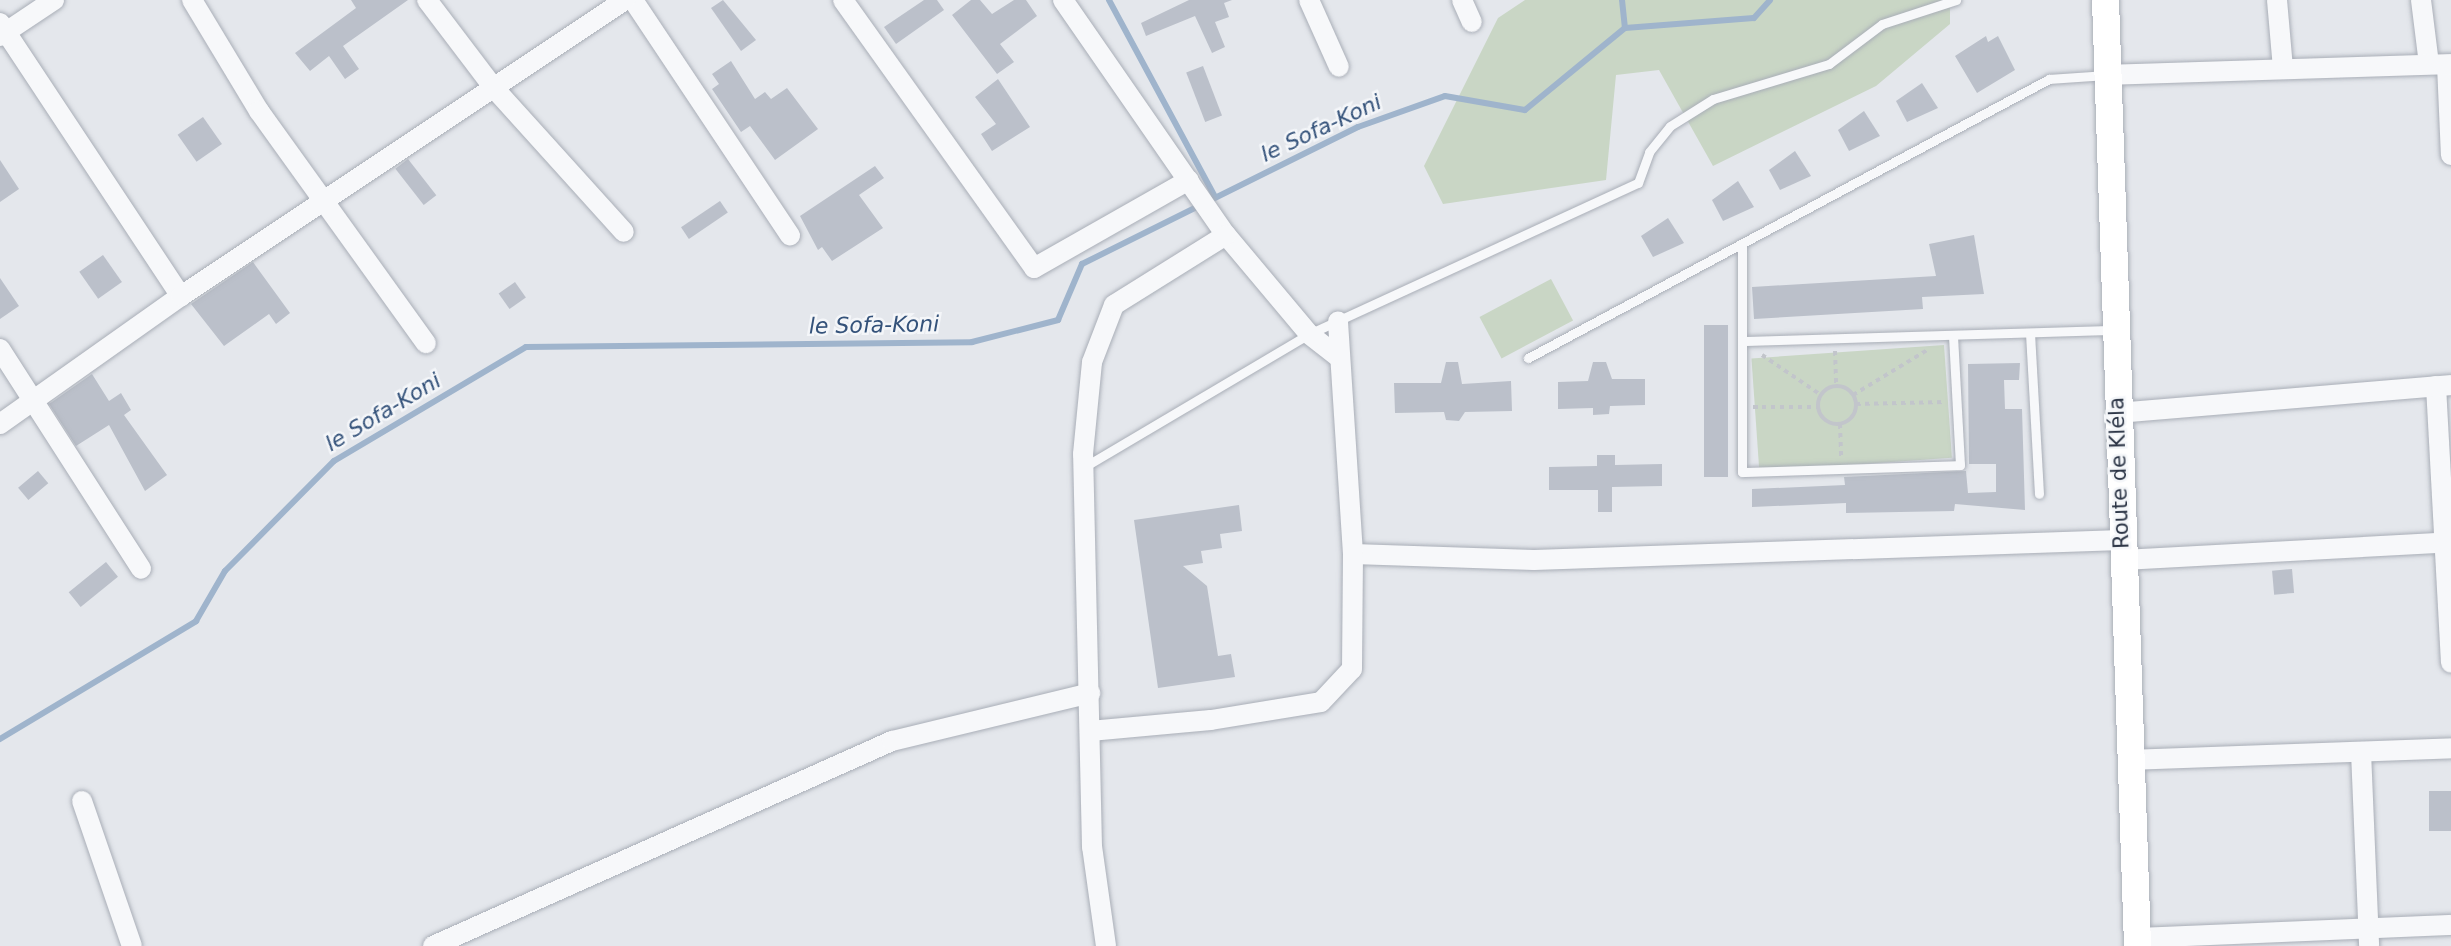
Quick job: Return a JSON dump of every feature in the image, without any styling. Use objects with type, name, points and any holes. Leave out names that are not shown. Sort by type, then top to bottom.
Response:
[{"type":"main road","name":"Route de Kléla","points":[[2105,0],[2113,330],[2137,942]]},
{"type":"street","points":[[54,0],[2,30],[181,296]]},
{"type":"street","points":[[192,0],[324,205],[426,343]]},
{"type":"street","points":[[427,0],[493,87],[624,232]]},
{"type":"street","points":[[0,424],[181,296],[324,205],[493,87],[625,0]]},
{"type":"street","points":[[633,0],[790,236]]},
{"type":"street","points":[[843,0],[1034,268],[1189,180]]},
{"type":"street","points":[[1063,0],[1226,236],[1309,334],[1340,358]]},
{"type":"street","points":[[1309,0],[1339,67]]},
{"type":"street","points":[[1462,0],[1472,22]]},
{"type":"street","points":[[2277,0],[2283,69]]},
{"type":"street","points":[[2421,0],[2442,65],[2451,155]]},
{"type":"street","points":[[2106,75],[2442,65]]},
{"type":"street","points":[[1106,946],[1092,847],[1084,467],[1092,362],[1114,305],[1226,236]]},
{"type":"street","points":[[1090,731],[1211,720],[1328,698],[1352,669],[1353,555],[1338,321]]},
{"type":"street","points":[[0,349],[141,568]]},
{"type":"street","points":[[2118,413],[2443,385],[2451,663]]},
{"type":"street","points":[[1353,555],[1534,560],[2448,542]]},
{"type":"street","points":[[433,946],[892,741],[1090,693]]},
{"type":"street","points":[[2131,760],[2451,748]]},
{"type":"street","points":[[2361,752],[2369,946]]},
{"type":"street","points":[[82,801],[132,946]]},
{"type":"street","points":[[2137,942],[2368,926],[2451,925]]},
{"type":"lane","points":[[1084,467],[1309,334],[1638,183],[1649,152],[1670,126],[1713,99],[1830,64],[1882,24],[1956,0]]},
{"type":"lane","points":[[1528,358],[2049,79],[2106,75]]},
{"type":"lane","points":[[1742,244],[1742,472],[1960,465],[1953,335]]},
{"type":"lane","points":[[1742,341],[2113,330]]},
{"type":"lane","points":[[2030,333],[2040,494]]},
{"type":"path","points":[[1853,394],[1953,335]]},
{"type":"path","points":[[1834,338],[1836,386]]},
{"type":"path","points":[[1742,341],[1821,395]]},
{"type":"path","points":[[1836,386],[1853,394],[1856,404],[1851,418],[1840,424],[1823,418],[1818,407],[1821,395],[1836,386]]},
{"type":"path","points":[[1856,404],[1957,402]]},
{"type":"path","points":[[1742,407],[1818,407]]},
{"type":"path","points":[[1840,424],[1841,469]]},
{"type":"green space","points":[[1525,0],[1950,0],[1950,24],[1876,86],[1713,166],[1659,70],[1616,75],[1606,180],[1443,204],[1424,166],[1498,18]]},
{"type":"green space","points":[[1551,279],[1573,320],[1502,359],[1479,317]]},
{"type":"green space","points":[[1944,345],[1952,458],[1759,471],[1751,358]]},
{"type":"building","points":[[351,0],[408,0],[343,46],[359,69],[345,79],[329,56],[310,71],[295,53],[356,8]]},
{"type":"building","points":[[723,0],[756,40],[741,51],[711,8]]},
{"type":"building","points":[[924,0],[937,0],[944,10],[896,44],[884,27]]},
{"type":"building","points":[[971,0],[980,0],[992,14],[1014,0],[1026,0],[1037,16],[1000,44],[1014,62],[997,74],[952,15]]},
{"type":"building","points":[[1189,0],[1232,0],[1224,3],[1229,17],[1215,22],[1225,47],[1212,53],[1195,16],[1146,36],[1141,23]]},
{"type":"building","points":[[1986,36],[1988,42],[1998,36],[2015,70],[1977,93],[1955,56]]},
{"type":"building","points":[[731,61],[755,99],[765,92],[771,99],[787,88],[818,129],[775,160],[750,126],[741,132],[712,89],[719,84],[712,74]]},
{"type":"building","points":[[1203,66],[1222,115],[1205,122],[1186,72]]},
{"type":"building","points":[[998,79],[1030,127],[992,151],[981,134],[996,124],[975,97]]},
{"type":"building","points":[[1922,83],[1938,108],[1907,122],[1896,101]]},
{"type":"building","points":[[1864,111],[1880,136],[1849,151],[1838,130]]},
{"type":"building","points":[[203,117],[222,144],[197,162],[178,135]]},
{"type":"building","points":[[1795,151],[1811,176],[1780,190],[1769,170]]},
{"type":"building","points":[[408,159],[436,195],[424,205],[395,169]]},
{"type":"building","points":[[0,160],[19,189],[0,202]]},
{"type":"building","points":[[875,166],[884,178],[859,195],[883,228],[832,261],[822,247],[818,250],[800,216]]},
{"type":"building","points":[[1738,181],[1754,207],[1723,221],[1712,200]]},
{"type":"building","points":[[720,201],[728,213],[689,239],[681,227]]},
{"type":"building","points":[[1668,218],[1684,243],[1653,257],[1641,236]]},
{"type":"building","points":[[1974,235],[1984,294],[1922,297],[1923,309],[1754,319],[1752,287],[1936,276],[1929,244]]},
{"type":"building","points":[[103,255],[122,282],[98,299],[79,272]]},
{"type":"building","points":[[253,262],[290,313],[276,324],[269,314],[224,346],[191,304]]},
{"type":"building","points":[[0,278],[19,306],[0,319]]},
{"type":"building","points":[[515,282],[526,298],[510,309],[499,293]]},
{"type":"building","points":[[1704,325],[1728,325],[1728,477],[1704,477]]},
{"type":"building","points":[[1446,362],[1458,362],[1462,384],[1511,381],[1512,411],[1465,412],[1459,421],[1446,420],[1444,412],[1395,413],[1394,383],[1441,383]]},
{"type":"building","points":[[1593,362],[1606,362],[1612,379],[1645,379],[1645,405],[1610,406],[1609,414],[1593,415],[1593,408],[1558,409],[1558,382],[1588,381]]},
{"type":"building","points":[[2020,363],[2019,380],[2004,380],[2005,409],[2022,409],[2025,510],[1955,504],[1954,511],[1846,513],[1846,503],[1752,507],[1752,489],[1845,485],[1844,477],[1966,471],[1968,493],[1996,492],[1996,464],[1969,464],[1968,364]]},
{"type":"building","points":[[92,374],[109,401],[121,393],[131,410],[124,415],[167,475],[145,491],[109,425],[76,446],[49,404]]},
{"type":"building","points":[[1597,455],[1615,455],[1615,465],[1662,464],[1662,486],[1612,487],[1612,512],[1598,512],[1598,490],[1549,490],[1549,467],[1597,466]]},
{"type":"building","points":[[38,471],[48,483],[28,500],[18,488]]},
{"type":"building","points":[[1239,505],[1242,531],[1220,534],[1222,548],[1201,551],[1203,563],[1183,566],[1207,586],[1218,656],[1231,654],[1235,677],[1158,688],[1134,520]]},
{"type":"building","points":[[106,562],[118,577],[81,607],[69,592]]},
{"type":"building","points":[[2292,569],[2294,593],[2274,595],[2272,571]]},
{"type":"building","points":[[2429,791],[2451,791],[2451,831],[2429,831]]},
{"type":"waterway","points":[[1109,0],[1215,197]]},
{"type":"waterway","points":[[1622,0],[1625,28]]},
{"type":"waterway","name":"le Sofa-Koni","points":[[0,739],[196,621],[225,571],[334,461],[526,347],[972,342],[1058,320],[1082,264],[1358,127],[1445,96],[1525,110],[1625,28],[1754,18],[1770,0]]}]
